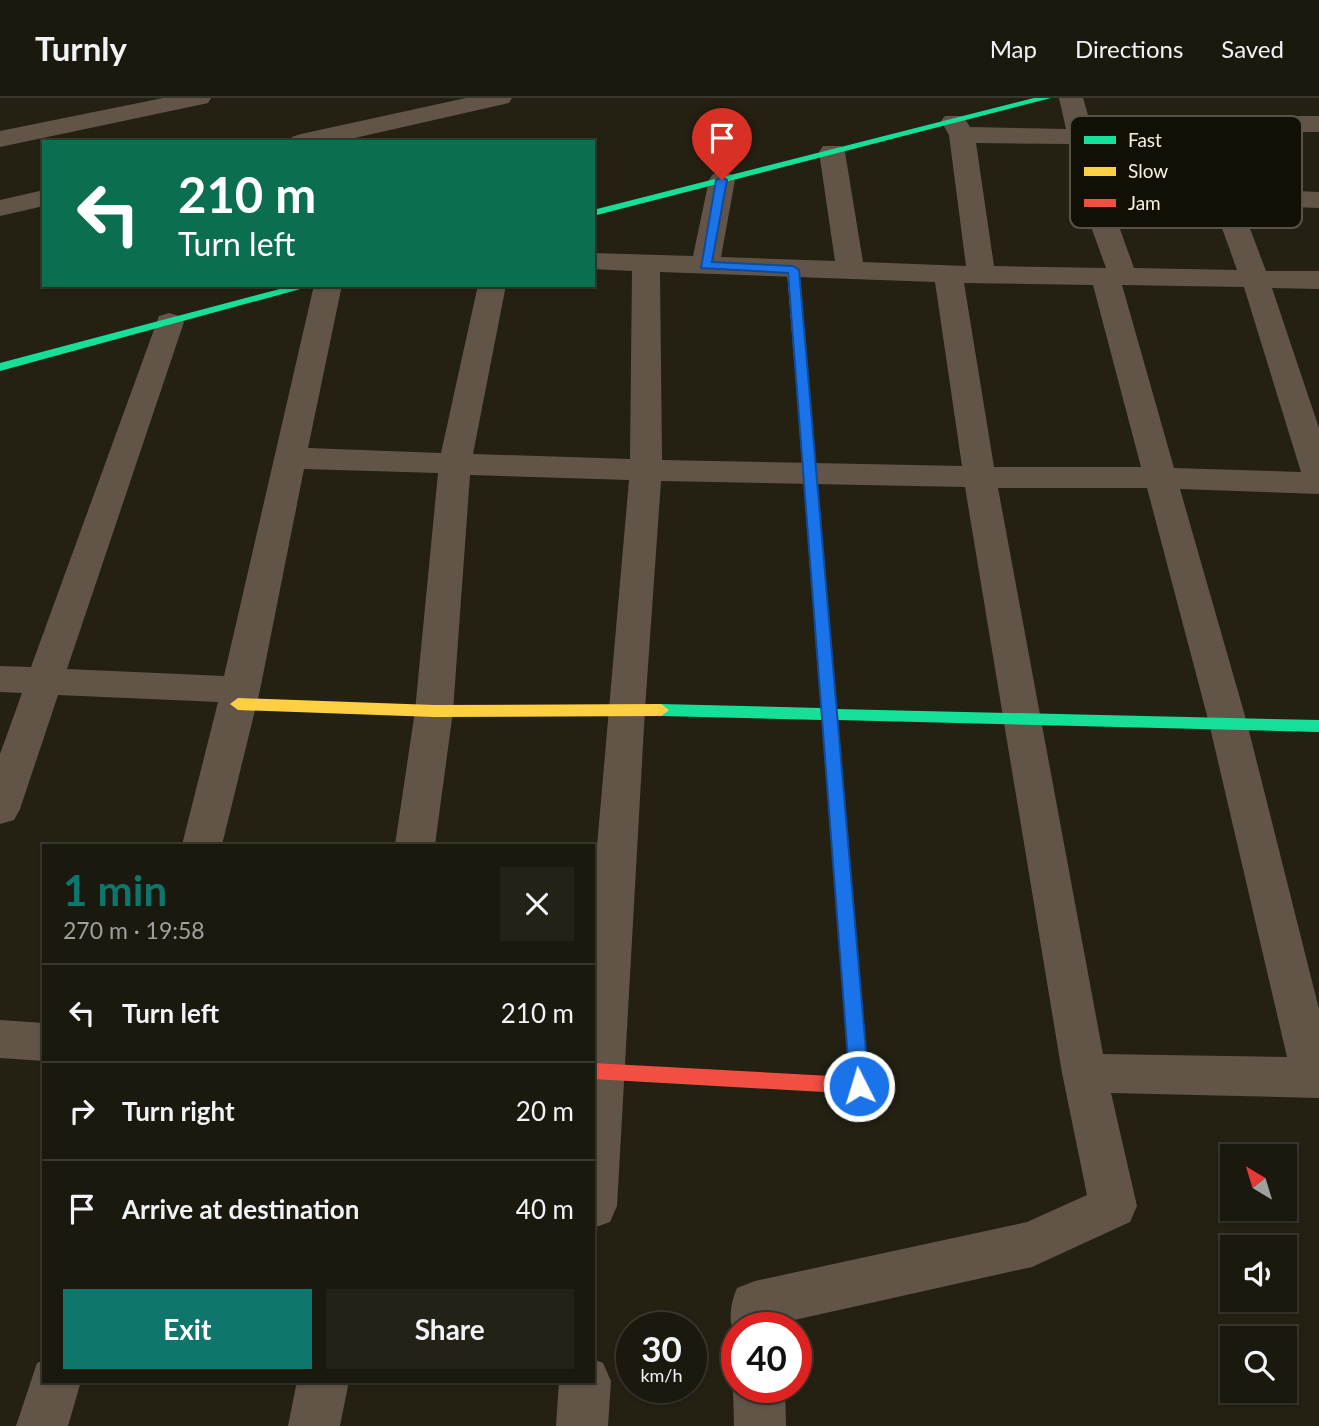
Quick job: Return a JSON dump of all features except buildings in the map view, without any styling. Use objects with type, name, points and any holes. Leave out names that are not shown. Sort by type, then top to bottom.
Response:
[{"type":"street","points":[[0,139],[199,98]]},
{"type":"street","points":[[310,140],[500,98]]},
{"type":"street","points":[[595,212],[832,152],[958,128],[1046,98]]},
{"type":"street","points":[[1071,98],[1075,116]]},
{"type":"street","points":[[1188,98],[1195,116]]},
{"type":"street","points":[[958,128],[1070,135]]},
{"type":"street","points":[[755,1312],[755,1305],[1032,1244],[1113,1206],[1084,1073],[980,478],[964,274],[958,128]]},
{"type":"street","points":[[832,152],[850,270]]},
{"type":"street","points":[[705,265],[722,180]]},
{"type":"street","points":[[0,208],[42,198]]},
{"type":"street","points":[[1084,1073],[1317,1078],[1228,723],[1160,478],[1103,228]]},
{"type":"street","points":[[288,458],[812,476],[1319,480],[1255,278],[1236,228]]},
{"type":"street","points":[[595,261],[793,270],[1319,280]]},
{"type":"street","points":[[595,1139],[597,1072],[646,470],[646,262]]},
{"type":"street","points":[[597,1072],[859,1086],[827,716],[812,476],[793,270]]},
{"type":"street","points":[[0,367],[301,287]]},
{"type":"street","points":[[202,844],[240,697],[288,458],[328,287]]},
{"type":"street","points":[[415,844],[434,710],[455,464],[492,287]]},
{"type":"street","points":[[0,809],[169,322]]},
{"type":"street","points":[[0,679],[434,710],[626,709],[1023,721],[1319,726]]},
{"type":"street","points":[[0,1039],[42,1042]]},
{"type":"street","points":[[42,1426],[54,1383]]},
{"type":"street","points":[[314,1426],[323,1383]]},
{"type":"street","points":[[582,1426],[584,1383]]},
{"type":"street","points":[[759,1403],[760,1426]]},
{"type":"traffic: fast","points":[[595,212],[1046,98]]},
{"type":"traffic: fast","points":[[0,367],[301,287]]},
{"type":"traffic: fast","points":[[802,382],[858,1072]]},
{"type":"traffic: fast","points":[[661,710],[1319,726]]},
{"type":"traffic: slow","points":[[793,270],[802,382]]},
{"type":"traffic: slow","points":[[238,704],[434,711],[661,710]]},
{"type":"traffic: jam","points":[[595,1071],[859,1086],[858,1072]]},
{"type":"route","points":[[722,180],[705,265],[793,270],[812,476],[827,716],[859,1086]]}]
